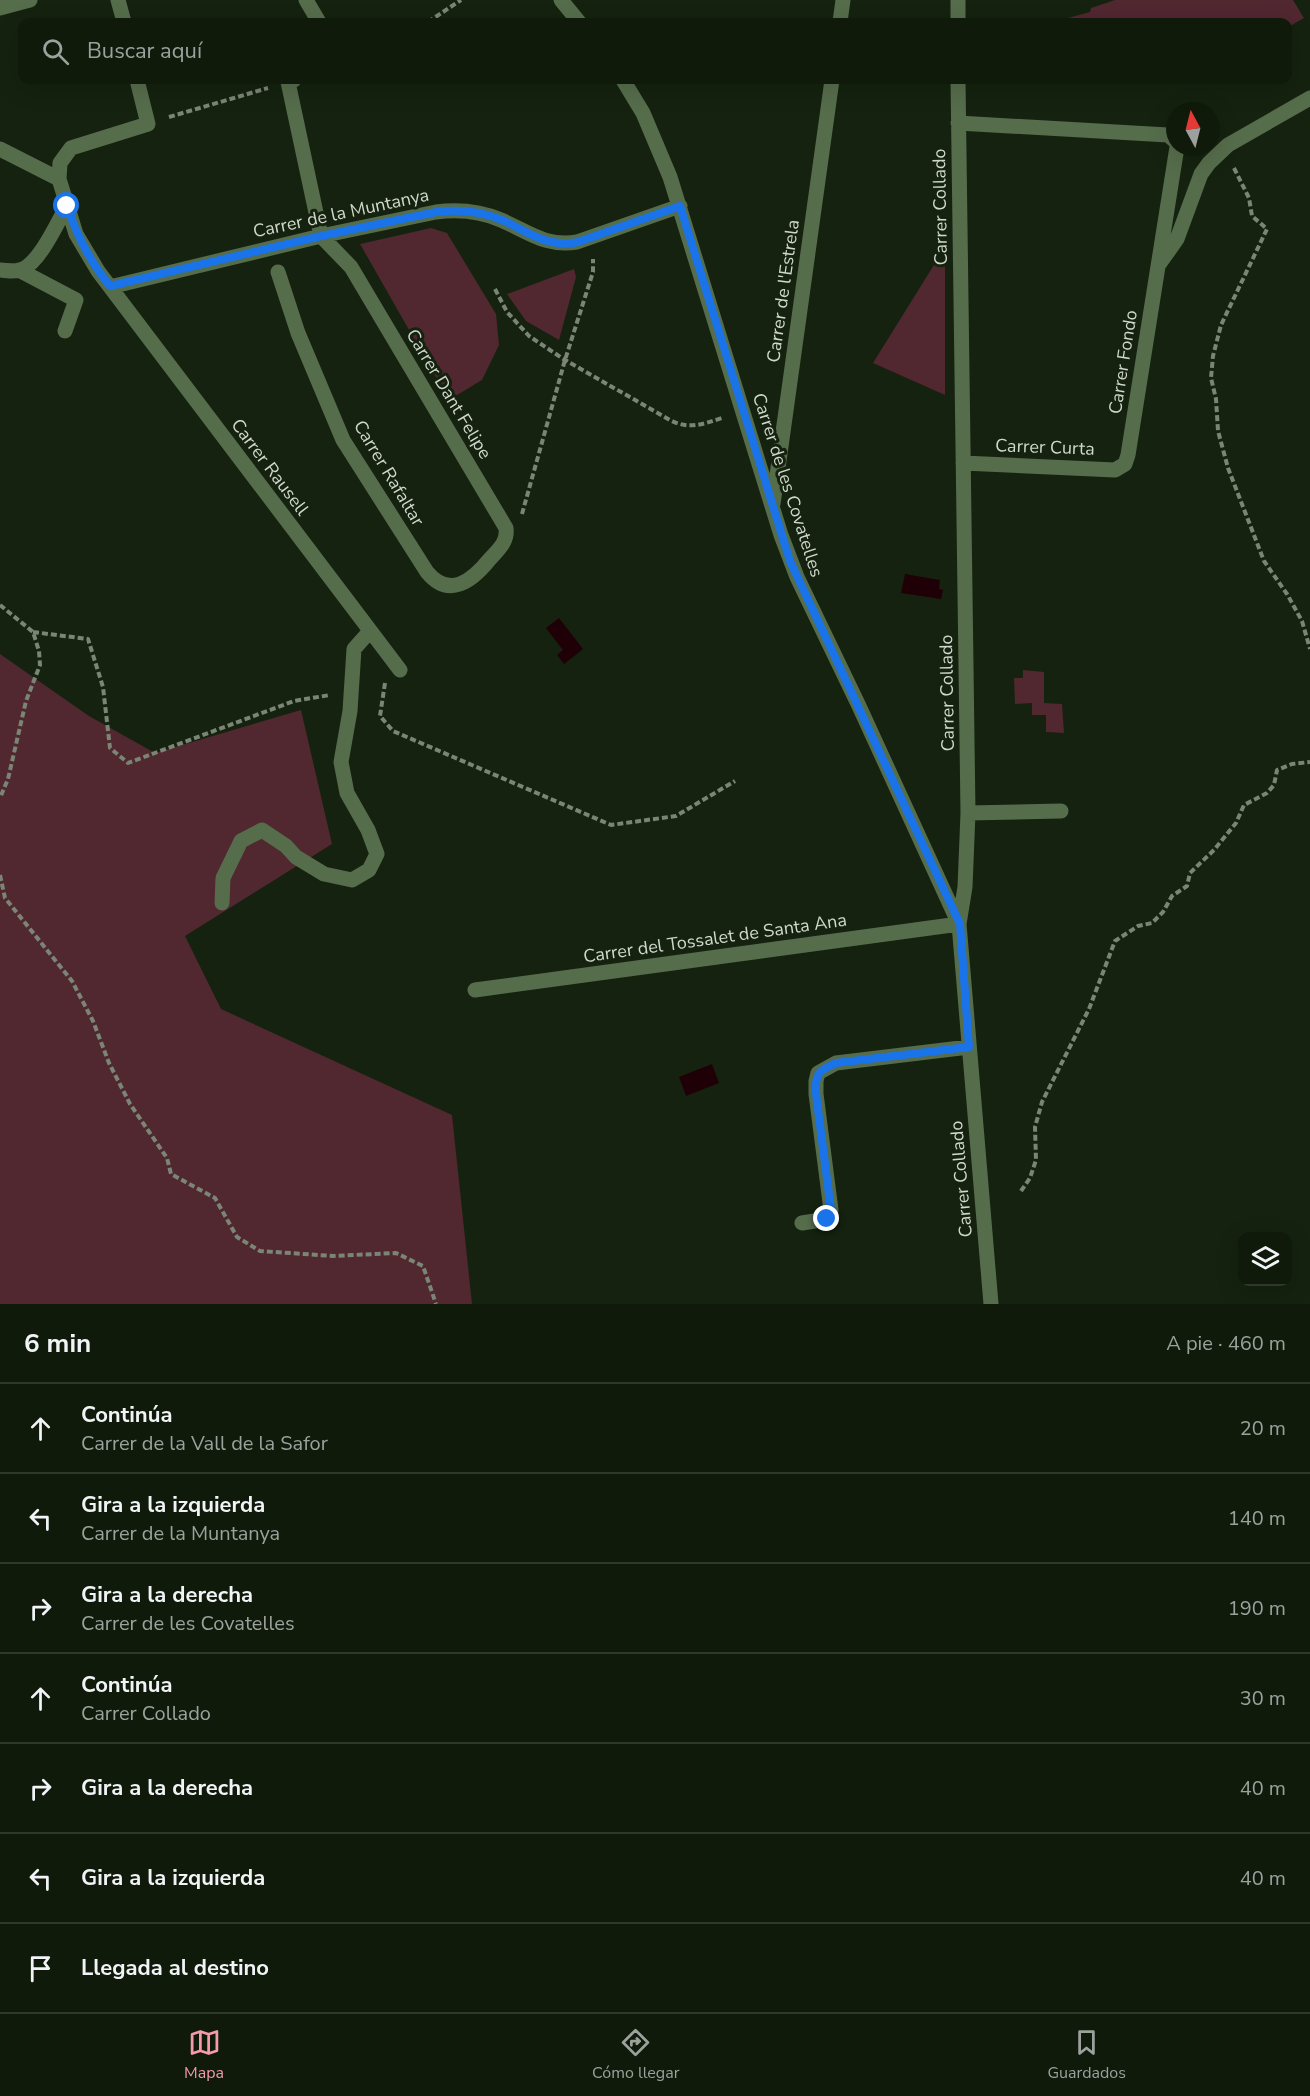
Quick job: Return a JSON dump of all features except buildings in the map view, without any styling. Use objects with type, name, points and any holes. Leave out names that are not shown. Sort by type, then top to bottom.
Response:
[{"type":"street","points":[[0,8],[30,0]]},
{"type":"street","points":[[118,0],[123,18]]},
{"type":"street","points":[[306,0],[317,18]]},
{"type":"street","points":[[561,0],[576,18]]},
{"type":"street","points":[[841,18],[843,0]]},
{"type":"street","points":[[958,0],[958,18]]},
{"type":"street","points":[[0,149],[60,178],[60,163],[71,148],[148,124],[138,84]]},
{"type":"street","points":[[292,84],[321,236]]},
{"type":"street","name":"Carrer de les Covatelles","points":[[625,84],[654,137],[680,206],[772,507],[797,577],[960,924]]},
{"type":"street","name":"Carrer de l'Estrela","points":[[772,507],[831,84]]},
{"type":"street","name":"Carrer Collado","points":[[958,84],[968,813],[965,887],[960,924],[991,1304]]},
{"type":"street","points":[[1220,152],[1310,98]]},
{"type":"street","points":[[958,123],[1166,135]]},
{"type":"street","name":"Carrer Fondo","points":[[1125,464],[1176,156]]},
{"type":"street","points":[[1158,265],[1177,239],[1201,174],[1216,156]]},
{"type":"street","name":"Carrer Rausell","points":[[60,178],[76,234],[87,254],[400,670]]},
{"type":"street","points":[[0,270],[13,272],[31,264],[67,206]]},
{"type":"street","name":"Carrer de la Muntanya","points":[[110,286],[418,215],[454,210],[483,214],[543,240],[555,244],[566,244],[590,238],[680,206]]},
{"type":"street","name":"Carrer Dant Felipe","points":[[321,236],[351,267],[506,528],[507,534],[504,542],[476,576]]},
{"type":"street","points":[[19,270],[76,300],[65,331]]},
{"type":"street","name":"Carrer Rafaltar","points":[[278,272],[298,333],[343,440],[427,572],[438,583],[447,586],[476,576]]},
{"type":"street","name":"Carrer Curta","points":[[963,463],[1115,470],[1125,464]]},
{"type":"street","points":[[222,903],[223,878],[241,842],[262,830],[286,846],[296,857],[324,874],[352,880],[369,870],[377,854],[368,830],[347,794],[341,762],[350,711],[354,649],[370,631]]},
{"type":"street","points":[[968,813],[1061,811]]},
{"type":"street","name":"Carrer del Tossalet de Santa Ana","points":[[475,990],[960,924]]},
{"type":"street","points":[[802,1223],[827,1219],[831,1210],[816,1094],[818,1073],[836,1063],[969,1047]]},
{"type":"path","points":[[434,18],[461,0]]},
{"type":"path","points":[[148,124],[281,84]]},
{"type":"path","points":[[1220,155],[1234,169],[1249,198],[1252,216],[1267,229],[1221,325],[1213,356],[1211,378],[1216,399],[1218,431],[1228,468],[1264,561],[1302,621],[1310,649]]},
{"type":"path","points":[[519,520],[593,272],[590,238]]},
{"type":"path","points":[[495,289],[507,312],[529,336],[565,360],[680,425],[691,427],[743,412]]},
{"type":"path","points":[[0,605],[33,632],[88,639],[103,687],[110,748],[128,763],[294,701],[334,695],[352,674]]},
{"type":"path","points":[[0,798],[8,779],[26,701],[39,665],[39,651],[33,632]]},
{"type":"path","points":[[388,656],[380,716],[393,731],[610,825],[676,816],[735,781]]},
{"type":"path","points":[[1021,1191],[1030,1178],[1036,1160],[1035,1127],[1042,1101],[1089,1009],[1115,941],[1138,926],[1152,923],[1163,912],[1172,896],[1187,886],[1190,873],[1214,850],[1236,823],[1244,806],[1267,793],[1274,785],[1277,770],[1292,764],[1310,762]]},
{"type":"path","points":[[0,875],[5,898],[72,981],[93,1021],[130,1104],[167,1158],[171,1174],[215,1198],[237,1237],[260,1251],[333,1256],[396,1253],[423,1266],[436,1304]]},
{"type":"shaded area","points":[[1115,0],[1293,0],[1304,18],[1292,25],[1292,18],[1068,18],[1090,12],[1091,8]]},
{"type":"shaded area","points":[[431,228],[447,233],[496,314],[499,345],[482,380],[449,400],[360,244]]},
{"type":"shaded area","points":[[937,260],[945,264],[945,395],[873,363]]},
{"type":"shaded area","points":[[574,269],[576,277],[559,340],[526,321],[507,294]]},
{"type":"shaded area","points":[[905,574],[940,580],[939,589],[943,590],[941,599],[901,593]]},
{"type":"shaded area","points":[[559,618],[583,649],[564,664],[557,655],[563,650],[546,628]]},
{"type":"shaded area","points":[[0,654],[89,716],[155,753],[301,710],[332,844],[185,936],[221,1009],[452,1115],[472,1304],[0,1304]]},
{"type":"shaded area","points":[[1023,670],[1044,672],[1044,703],[1062,704],[1064,733],[1046,732],[1046,715],[1032,715],[1032,703],[1015,704],[1014,678],[1023,678]]},
{"type":"shaded area","points":[[712,1064],[719,1083],[686,1096],[679,1077]]},
{"type":"route","points":[[67,206],[76,234],[98,271],[110,286],[321,236],[436,212],[454,210],[483,214],[543,240],[555,244],[566,244],[578,242],[680,206],[790,561],[960,924],[969,1047],[836,1063],[818,1073],[816,1094],[831,1210],[827,1219]]}]
